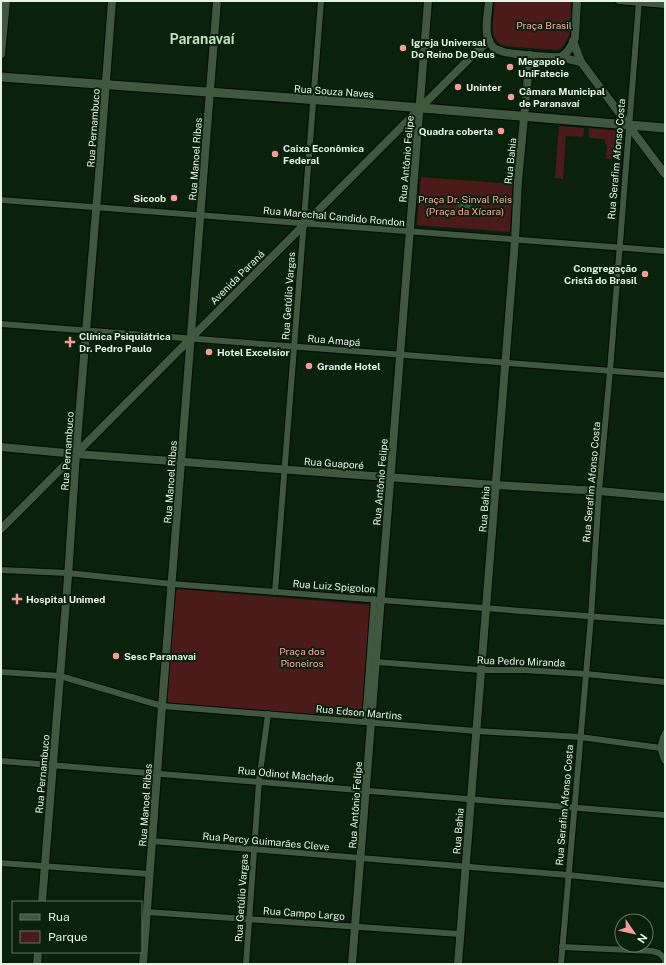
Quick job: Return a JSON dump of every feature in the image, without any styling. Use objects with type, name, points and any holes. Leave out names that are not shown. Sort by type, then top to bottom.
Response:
[{"type":"main road","name":"Rua Souza Naves","points":[[1,77],[665,128]]},
{"type":"street","points":[[1,54],[6,1]]},
{"type":"street","name":"Rua Pernambuco","points":[[42,901],[112,1]]},
{"type":"street","name":"Rua Manoel Ribas","points":[[143,964],[217,1]]},
{"type":"street","name":"Rua Getúlio Vargas","points":[[275,592],[321,1]]},
{"type":"street","name":"Rua Antônio Felipe","points":[[352,964],[366,790],[368,722],[378,600],[391,477],[428,1]]},
{"type":"street","points":[[489,1],[487,33],[489,41],[494,48],[503,52],[559,57],[581,62]]},
{"type":"street","points":[[577,1],[574,41],[581,62],[630,125],[665,174]]},
{"type":"street","points":[[619,1],[665,5]]},
{"type":"street","name":"Rua Serafim Afonso Costa","points":[[561,964],[591,617],[599,491],[639,2]]},
{"type":"street","name":"Avenida Paraná","points":[[1,529],[476,52],[489,41]]},
{"type":"street","points":[[559,57],[567,52],[574,41]]},
{"type":"street","name":"Rua Bahia","points":[[458,964],[459,934],[515,240],[518,181],[530,55]]},
{"type":"street","name":"Rua Marechal Candido Rondon","points":[[1,200],[665,251]]},
{"type":"street","name":"Rua Amapá","points":[[1,324],[665,375]]},
{"type":"street","name":"Rua Guaporé","points":[[1,447],[76,454],[495,485],[599,491],[665,498]]},
{"type":"street","name":"Rua Luiz Spigolon","points":[[1,570],[68,573],[172,584],[665,622]]},
{"type":"street","name":"Rua Antônio Felipe","points":[[368,722],[376,662],[378,600]]},
{"type":"street","name":"Rua Pedro Miranda","points":[[376,662],[481,670],[524,670],[586,674],[665,682]]},
{"type":"street","name":"Rua Edson Martins","points":[[1,672],[60,676],[162,706],[476,732],[580,737],[660,748]]},
{"type":"street","name":"Rua Getúlio Vargas","points":[[246,964],[259,781],[268,714]]},
{"type":"street","points":[[665,733],[660,748],[665,761]]},
{"type":"street","name":"Rua Odinot Machado","points":[[1,761],[259,781],[470,800],[575,806],[665,815]]},
{"type":"street","name":"Rua Percy Guimarães Cleve","points":[[152,841],[568,875],[665,885]]},
{"type":"street","points":[[1,863],[150,874]]},
{"type":"street","name":"Rua Campo Largo","points":[[147,912],[459,934]]},
{"type":"street","points":[[562,947],[652,951],[659,953],[665,959],[665,964]]},
{"type":"street","points":[[37,964],[38,953]]},
{"type":"green space","name":"Praça Brasil","points":[[495,1],[571,1],[571,21],[567,41],[558,50],[504,46],[495,39],[493,33]]},
{"type":"green space","points":[[559,126],[584,128],[583,137],[566,136],[563,179],[555,178]]},
{"type":"green space","points":[[589,128],[620,131],[618,159],[606,159],[607,145],[605,144],[605,139],[589,138]]},
{"type":"green space","name":"Praça Dr. Sinval Reis (Praça da Xícara)","points":[[421,177],[513,184],[510,232],[417,225]]},
{"type":"green space","name":"Praça dos Pioneiros","points":[[178,589],[371,605],[363,717],[359,719],[168,702],[167,698],[175,593]]},
{"type":"shaded area","points":[[462,197],[468,197],[472,201],[472,207],[468,211],[462,211],[458,207],[458,201]]},
{"type":"place","name":"Igreja Universal Do Reino De Deus","points":[[403,48]]},
{"type":"place","name":"Megapolo UniFatecie","points":[[510,67]]},
{"type":"place","name":"Uninter","points":[[458,87]]},
{"type":"place","name":"Câmara Municipal de Paranavaí","points":[[511,97]]},
{"type":"place","name":"Quadra coberta","points":[[501,131]]},
{"type":"place","name":"Caixa Econômica Federal","points":[[275,154]]},
{"type":"place","name":"Sicoob","points":[[174,198]]},
{"type":"place","name":"Congregação Cristã do Brasil","points":[[645,274]]},
{"type":"place","name":"Clínica Psiquiátrica Dr. Pedro Paulo","points":[[70,342]]},
{"type":"place","name":"Hotel Excelsior","points":[[209,352]]},
{"type":"place","name":"Grande Hotel","points":[[309,366]]},
{"type":"place","name":"Hospital Unimed","points":[[17,599]]},
{"type":"place","name":"Sesc Paranavai","points":[[116,656]]},
{"type":"district","name":"Paranavaí","points":[[202,39]]}]
